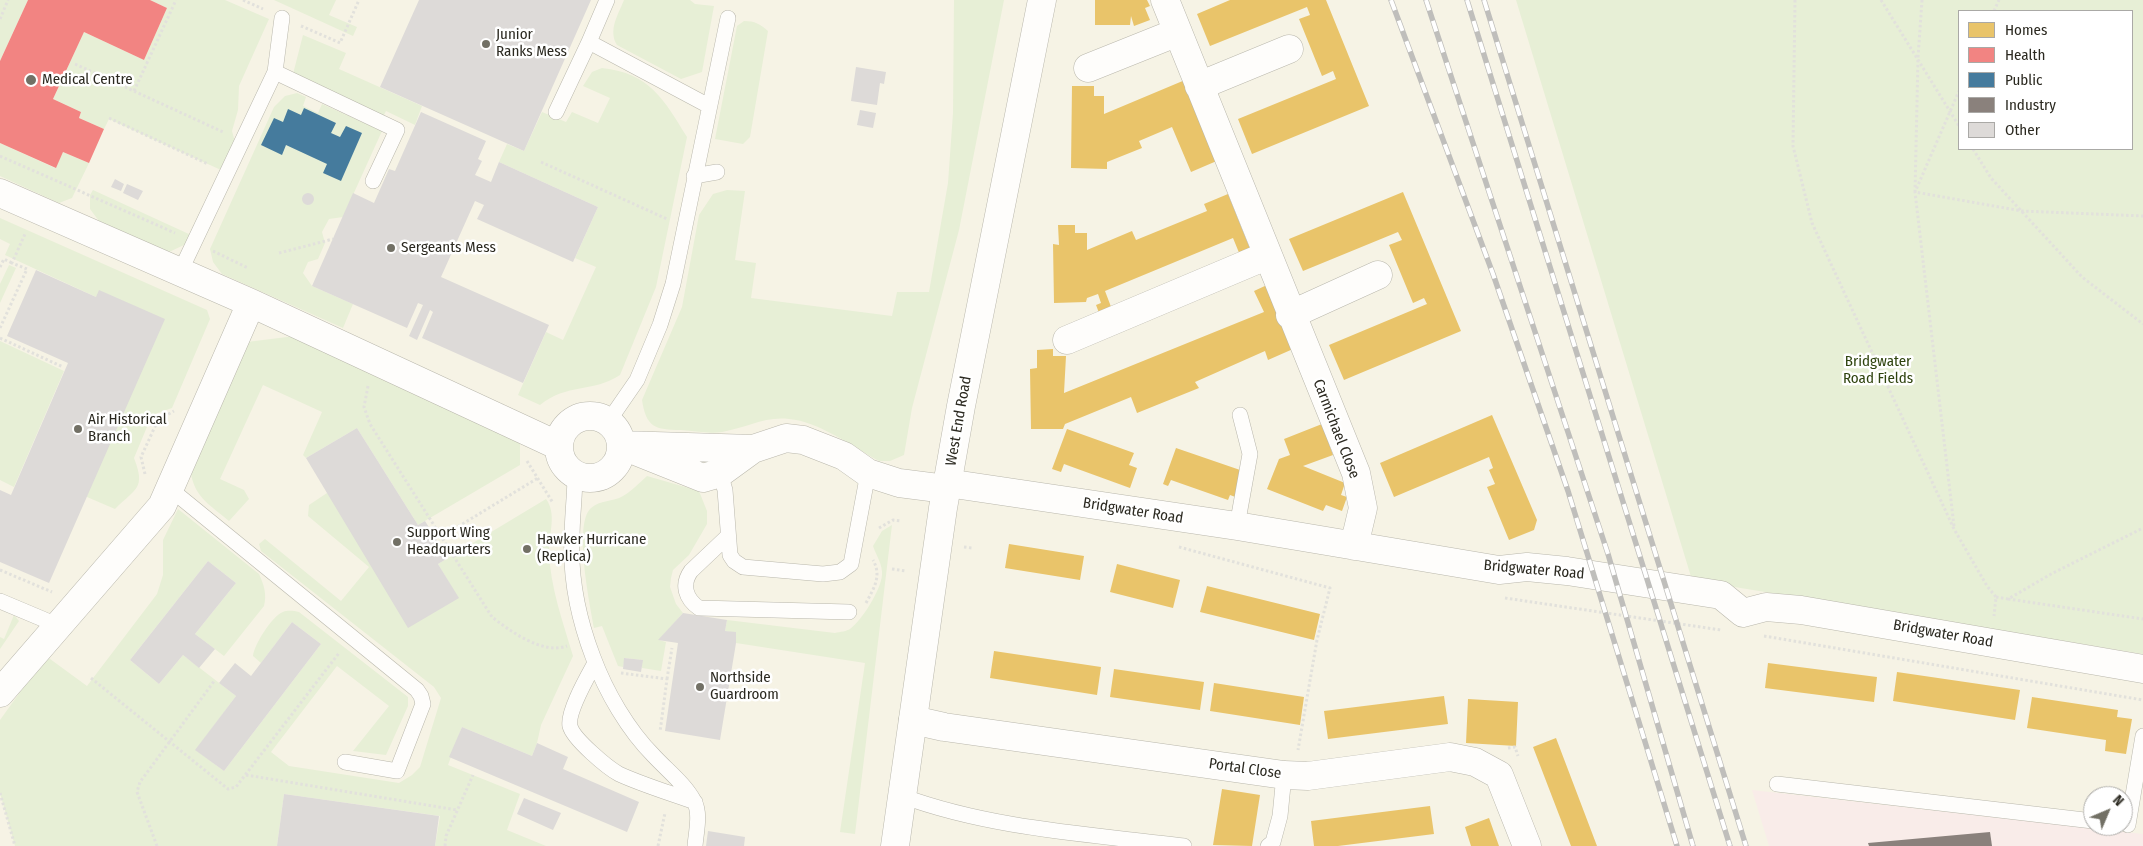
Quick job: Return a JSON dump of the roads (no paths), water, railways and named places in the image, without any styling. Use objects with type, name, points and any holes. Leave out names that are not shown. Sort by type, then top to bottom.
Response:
[{"type":"street","name":"West End Road","points":[[895,846],[932,574],[947,486],[1042,0]]},
{"type":"street","name":"Carmichael Close","points":[[1165,0],[1266,256],[1356,473],[1363,508],[1354,546]]},
{"type":"street","points":[[1088,68],[1178,32]]},
{"type":"street","points":[[1199,86],[1289,49]]},
{"type":"street","points":[[0,193],[251,303],[559,446]]},
{"type":"street","points":[[1067,340],[1266,256]]},
{"type":"street","points":[[1290,315],[1378,275]]},
{"type":"street","points":[[1,690],[162,506],[251,303]]},
{"type":"street","points":[[580,417],[599,417],[608,422],[619,436],[621,445],[616,463],[610,470],[594,477],[584,477],[575,474],[563,462],[559,446],[565,428],[580,417]]},
{"type":"street","points":[[621,445],[703,478],[720,473],[753,449],[786,438],[803,440],[844,456],[868,473]]},
{"type":"street","points":[[621,445],[753,449]]},
{"type":"street","name":"Bridgwater Road","points":[[868,473],[899,483],[947,486],[1237,526],[1499,570],[1527,567],[1721,595],[1744,613],[1766,607],[1801,610],[2143,669]]},
{"type":"street","name":"Portal Close","points":[[913,720],[944,727],[1290,775],[1308,776],[1450,756],[1475,762],[1499,775],[1527,846]]},
{"type":"lane","points":[[556,112],[607,0]]},
{"type":"lane","points":[[180,272],[274,72],[282,18]]},
{"type":"lane","points":[[608,422],[636,380],[660,325],[673,284],[728,18]]},
{"type":"lane","points":[[589,42],[709,106]]},
{"type":"lane","points":[[274,72],[397,130],[373,181]]},
{"type":"lane","points":[[694,176],[717,172]]},
{"type":"lane","points":[[1237,526],[1250,454],[1240,414]]},
{"type":"lane","points":[[720,473],[725,490],[730,555],[734,561],[743,567],[823,574],[840,572],[850,564],[868,473]]},
{"type":"lane","points":[[575,474],[572,539],[573,577],[580,614],[595,663],[626,720],[653,755],[675,776],[695,802],[698,816],[695,846]]},
{"type":"lane","points":[[170,488],[417,690],[421,696],[423,704],[397,771],[345,762]]},
{"type":"lane","points":[[728,536],[687,577],[686,594],[690,602],[699,608],[849,612]]},
{"type":"lane","points":[[0,601],[58,625]]},
{"type":"lane","points":[[595,663],[571,715],[570,726],[584,745],[617,773],[695,802]]},
{"type":"lane","points":[[2133,811],[2143,736]]},
{"type":"lane","points":[[1268,846],[1273,842],[1290,775]]},
{"type":"lane","points":[[1777,784],[2083,820]]},
{"type":"lane","points":[[902,796],[950,813],[995,822],[1184,846]]},
{"type":"railway","points":[[1391,0],[1493,274],[1568,491],[1677,846]]},
{"type":"railway","points":[[1426,0],[1608,554],[1693,846]]},
{"type":"railway","points":[[1467,0],[1730,846]]},
{"type":"railway","points":[[1484,0],[1746,846]]},
{"type":"place","name":"Junior Ranks Mess","points":[[486,44]]},
{"type":"place","name":"Medical Centre","points":[[31,80]]},
{"type":"place","name":"Sergeants Mess","points":[[391,248]]},
{"type":"place","name":"Air Historical Branch","points":[[78,429]]},
{"type":"place","name":"Support Wing Headquarters","points":[[397,542]]},
{"type":"place","name":"Hawker Hurricane (Replica)","points":[[527,549]]},
{"type":"place","name":"Northside Guardroom","points":[[700,687]]},
{"type":"park label","name":"Bridgwater Road Fields","points":[[1878,370]]}]
